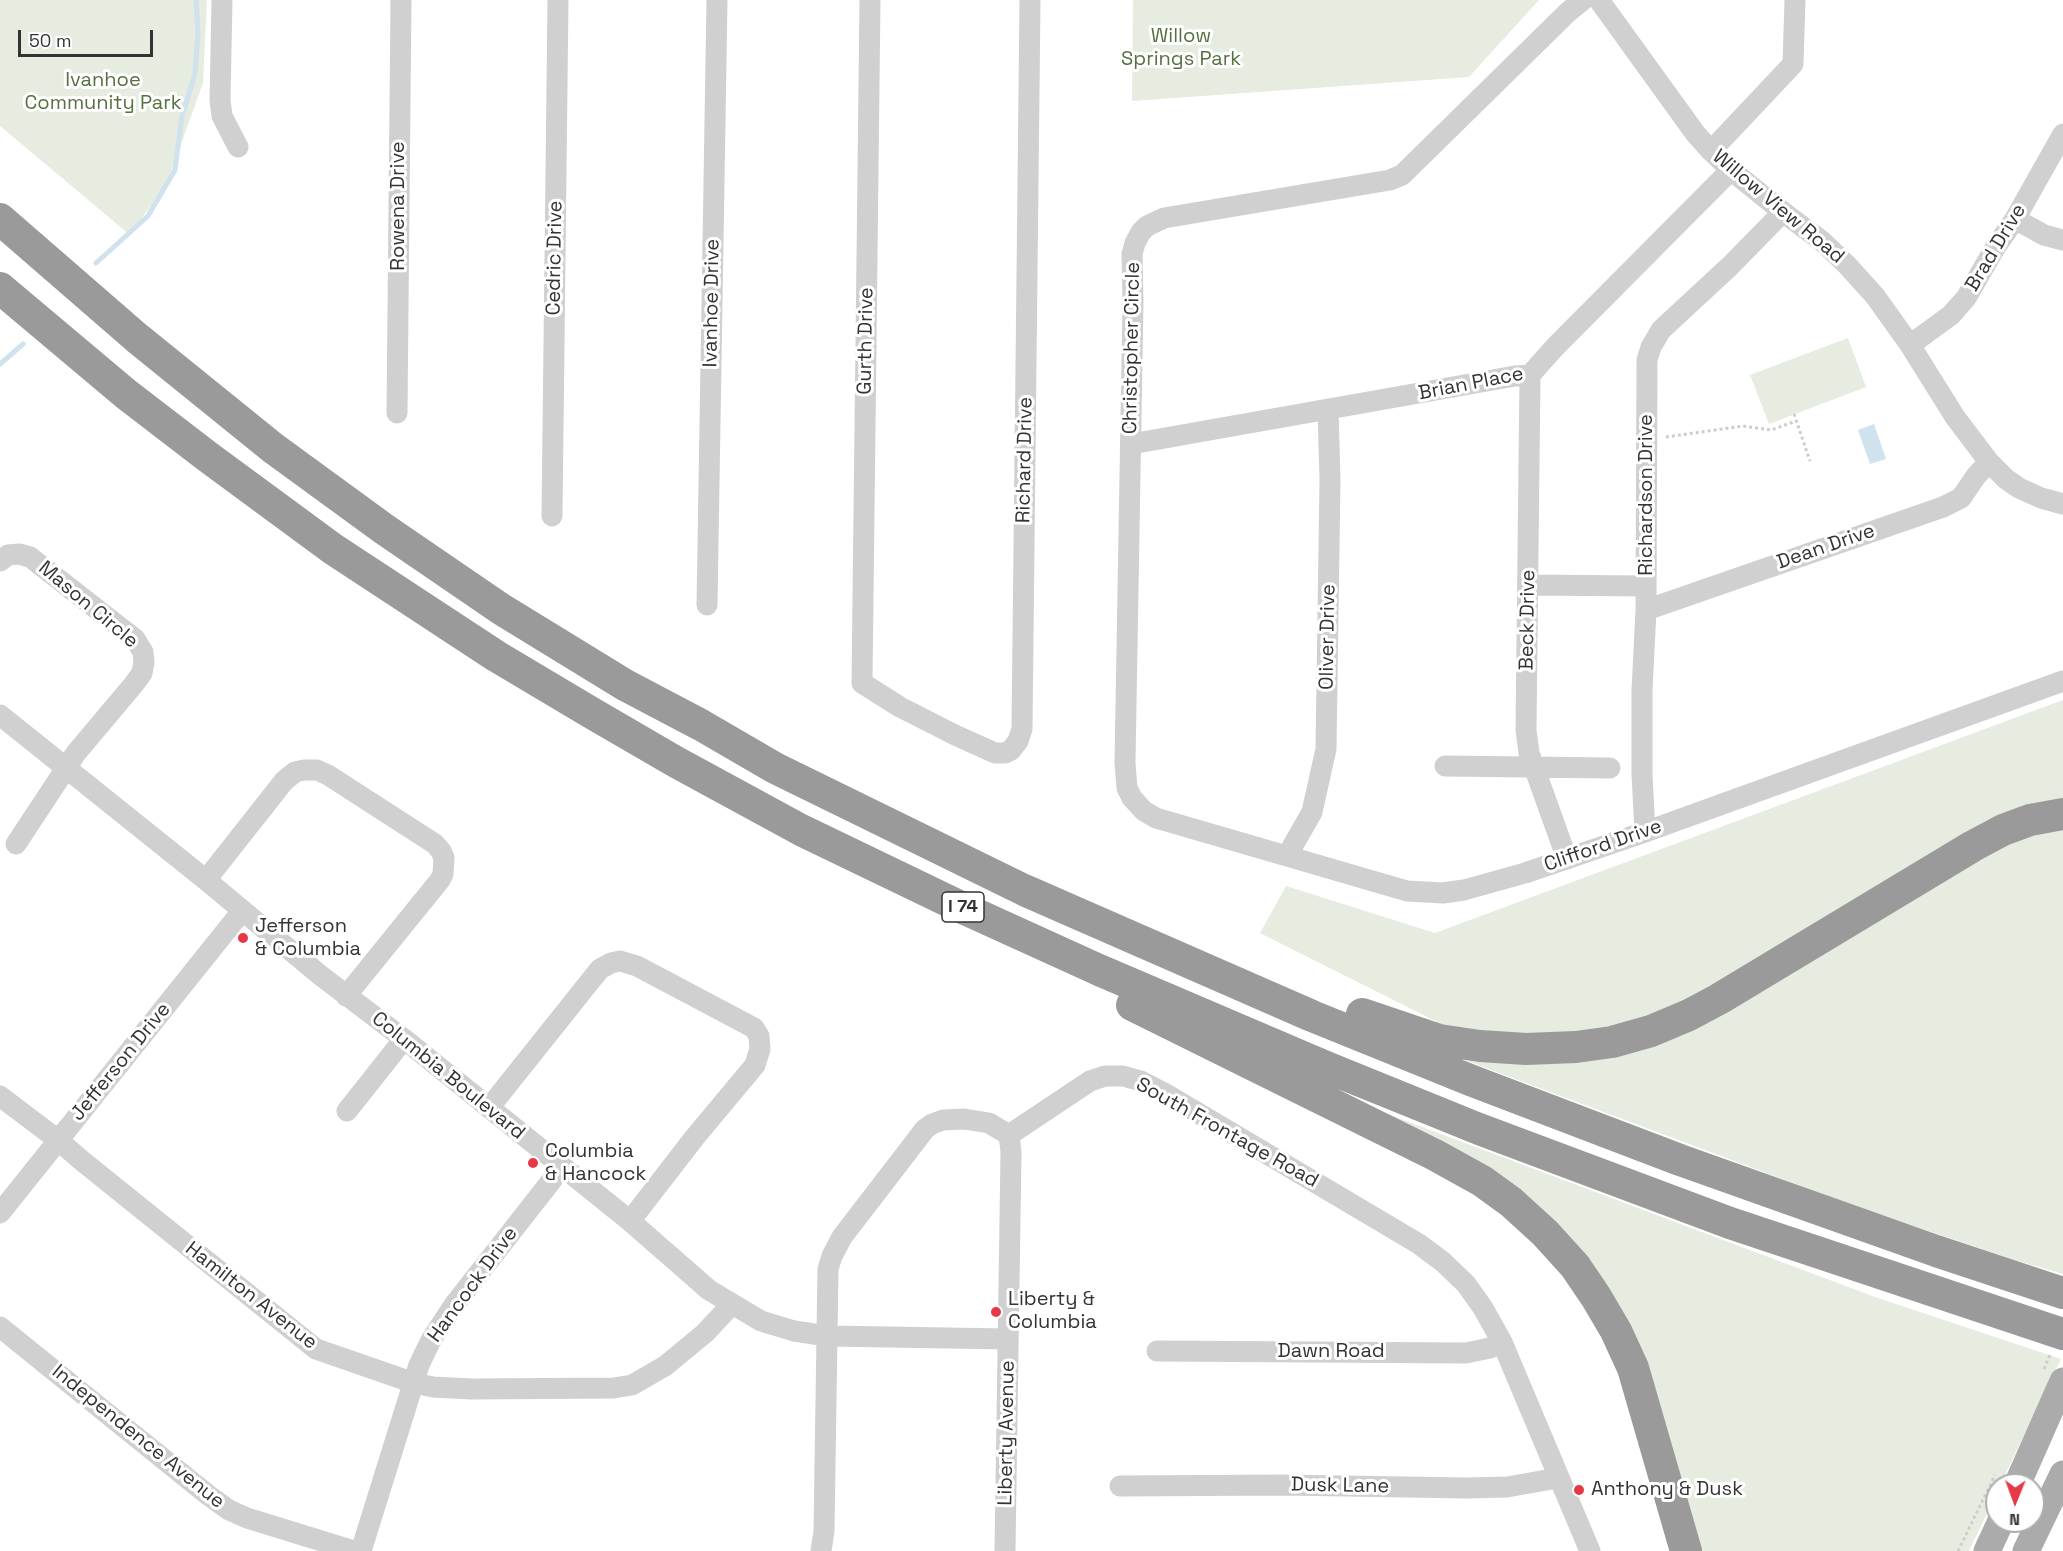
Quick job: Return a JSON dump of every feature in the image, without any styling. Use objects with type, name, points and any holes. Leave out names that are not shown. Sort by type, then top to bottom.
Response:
[{"type":"highway","name":"I 74","points":[[0,219],[137,338],[273,447],[384,529],[501,609],[625,685],[775,768],[1024,890],[1220,978],[1470,1080],[1680,1160],[1936,1251],[2052,1289]]},
{"type":"highway","name":"I 74","points":[[0,288],[126,394],[208,458],[333,549],[496,656],[707,779],[801,830],[968,910],[1110,974],[1326,1067],[1479,1129],[1730,1223],[2063,1334]]},
{"type":"highway","points":[[1024,890],[1401,1029],[1480,1046],[1526,1049],[1576,1047],[1631,1036],[1689,1015],[1972,846],[2003,830],[2030,820],[2063,814]]},
{"type":"highway","points":[[968,910],[1117,998],[1435,1155],[1482,1181],[1511,1202],[1545,1233],[1575,1266],[1616,1331],[1636,1379],[1686,1551]]},
{"type":"main road","points":[[2022,1473],[2063,1381]]},
{"type":"main road","points":[[2026,1551],[2063,1474]]},
{"type":"main road","points":[[1987,1551],[1995,1533]]},
{"type":"street","points":[[222,0],[220,100],[222,116],[238,147]]},
{"type":"street","name":"Rowena Drive","points":[[397,413],[400,0]]},
{"type":"street","name":"Cedric Drive","points":[[552,516],[558,0]]},
{"type":"street","name":"Ivanhoe Drive","points":[[707,605],[717,0]]},
{"type":"street","name":"Gurth Drive","points":[[862,683],[870,0]]},
{"type":"street","name":"Richard Drive","points":[[862,683],[900,707],[994,753],[1005,753],[1011,750],[1018,741],[1022,729],[1030,0]]},
{"type":"street","name":"Christopher Circle","points":[[1137,803],[1127,788],[1125,763],[1132,254],[1141,232],[1147,226],[1164,218],[1390,180],[1402,175],[1583,0]]},
{"type":"street","name":"Willow View Road","points":[[1599,0],[1695,133],[1711,151],[1783,213],[1823,242],[1875,296],[1910,345],[1955,417],[1989,462],[2019,488],[2041,498],[2063,504]]},
{"type":"street","points":[[1711,151],[1793,64],[1795,0]]},
{"type":"street","name":"Brad Drive","points":[[1910,345],[1951,315],[1966,298],[2015,219],[2063,134]]},
{"type":"street","name":"Brian Place","points":[[1131,444],[1530,375],[1731,170]]},
{"type":"street","name":"Richardson Drive","points":[[1645,832],[1642,690],[1646,610],[1647,360],[1651,347],[1661,330],[1783,213]]},
{"type":"street","points":[[2015,219],[2044,235],[2063,240]]},
{"type":"street","name":"Beck Drive","points":[[1530,375],[1526,730],[1529,753],[1567,859]]},
{"type":"street","name":"Oliver Drive","points":[[1287,856],[1312,812],[1326,748],[1330,480],[1328,410]]},
{"type":"street","name":"Dean Drive","points":[[1646,610],[1943,507],[1961,498],[1989,462]]},
{"type":"street","name":"Mason Circle","points":[[0,561],[8,555],[20,554],[30,557],[135,639],[143,652],[144,662],[141,673],[76,753],[16,844]]},
{"type":"street","points":[[1528,585],[1646,586]]},
{"type":"street","name":"Clifford Drive","points":[[1137,803],[1144,811],[1156,818],[1407,891],[1425,893],[1464,890],[1525,873],[1645,832],[2063,681]]},
{"type":"street","name":"Columbia Boulevard","points":[[0,715],[346,996],[404,1039],[630,1221],[709,1290],[762,1321],[794,1331],[827,1336],[1008,1339]]},
{"type":"street","points":[[1445,766],[1610,768]]},
{"type":"street","points":[[206,880],[284,781],[295,772],[304,770],[316,770],[328,775],[435,844],[444,858],[440,880],[346,996]]},
{"type":"street","name":"Jefferson Drive","points":[[0,1213],[242,911]]},
{"type":"street","points":[[489,1108],[600,969],[611,963],[620,961],[637,966],[754,1028],[759,1036],[760,1049],[755,1065],[695,1137],[630,1221]]},
{"type":"street","points":[[347,1111],[404,1039]]},
{"type":"street","name":"South Frontage Road","points":[[1009,1135],[1090,1081],[1105,1076],[1123,1076],[1141,1081],[1166,1094],[1419,1244],[1443,1262],[1466,1284],[1502,1342],[1590,1551]]},
{"type":"street","name":"Hamilton Avenue","points":[[0,1096],[58,1140],[316,1349],[414,1383],[471,1389],[614,1388],[632,1385],[665,1366],[705,1333],[732,1304]]},
{"type":"street","points":[[821,1551],[824,1531],[828,1269],[832,1256],[842,1237],[925,1129],[932,1124],[943,1120],[964,1119],[989,1123],[1009,1135]]},
{"type":"street","name":"Liberty Avenue","points":[[1005,1551],[1011,1152],[1009,1135]]},
{"type":"street","name":"Hancock Drive","points":[[361,1551],[414,1383],[431,1340],[454,1305],[552,1180],[560,1165]]},
{"type":"street","name":"Independence Avenue","points":[[0,1327],[229,1510],[247,1518],[354,1551]]},
{"type":"street","name":"Dawn Road","points":[[1157,1351],[1466,1353],[1490,1348],[1502,1342]]},
{"type":"street","name":"Dusk Lane","points":[[1120,1486],[1486,1488],[1507,1487],[1558,1478]]},
{"type":"path","points":[[1794,414],[1810,460]]},
{"type":"path","points":[[1647,440],[1743,426],[1771,430],[1796,421]]},
{"type":"green space","name":"Ivanhoe Community Park","points":[[0,0],[207,0],[203,83],[167,183],[130,235],[0,126]]},
{"type":"green space","name":"Willow Springs Park","points":[[1133,0],[1539,0],[1469,77],[1132,101]]},
{"type":"green space","points":[[1848,338],[1866,387],[1769,424],[1750,375]]},
{"type":"green space","points":[[2063,700],[2063,800],[1669,1010],[1597,1031],[1520,1037],[1459,1033],[1260,933],[1286,886],[1435,933]]},
{"type":"green space","points":[[2063,826],[2063,1274],[1860,1208],[1462,1059],[1580,1058],[2004,841]]},
{"type":"green space","points":[[1377,1110],[1875,1297],[2061,1359],[2006,1473],[1985,1473],[1985,1517],[1969,1551],[1698,1551],[1612,1302]]},
{"type":"water","points":[[1874,424],[1886,459],[1870,464],[1858,430]]},
{"type":"waterway","points":[[96,263],[148,216],[175,170],[182,116],[195,74],[198,34],[196,0]]},
{"type":"waterway","points":[[0,364],[23,344]]},
{"type":"place","name":"Jefferson & Columbia","points":[[243,938]]},
{"type":"place","name":"Columbia & Hancock","points":[[533,1163]]},
{"type":"place","name":"Liberty & Columbia","points":[[996,1312]]},
{"type":"place","name":"Anthony & Dusk","points":[[1579,1490]]}]
